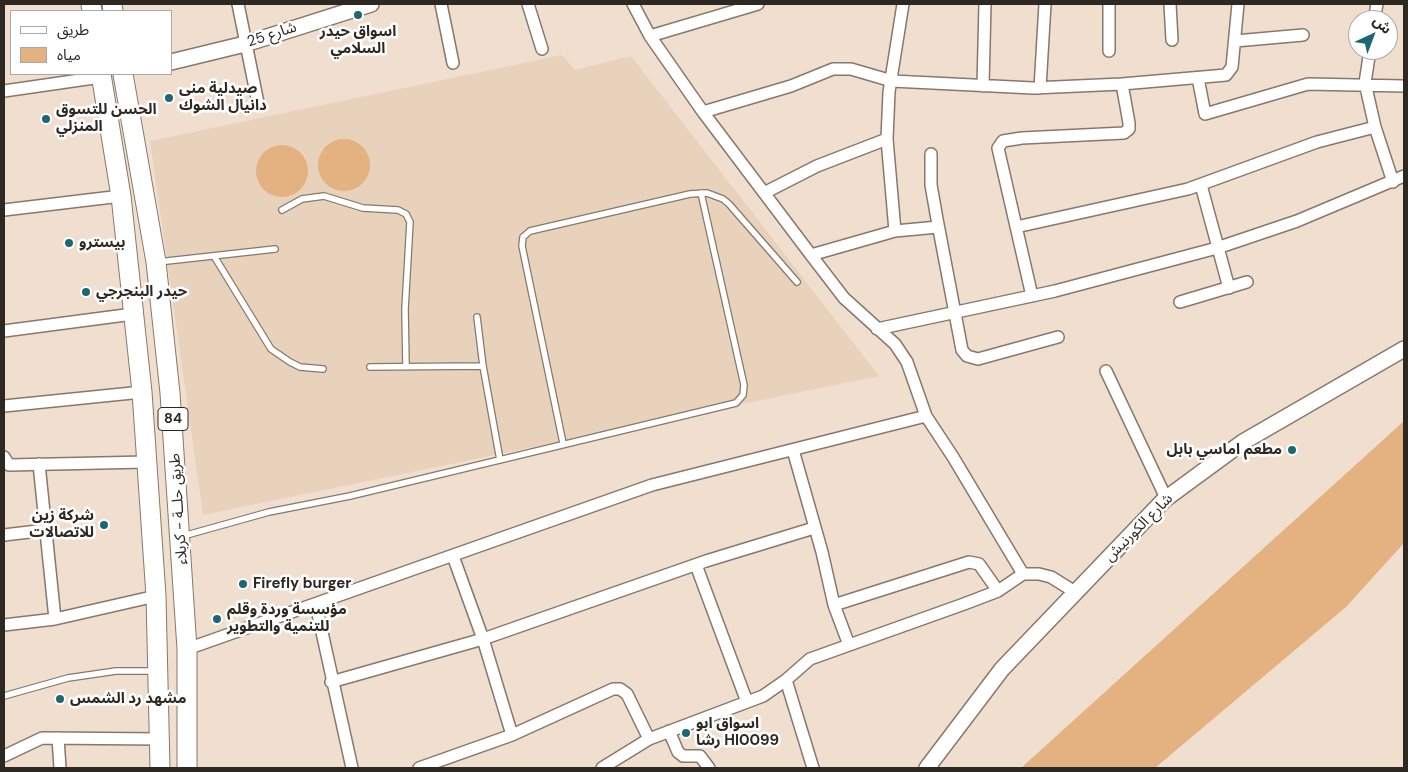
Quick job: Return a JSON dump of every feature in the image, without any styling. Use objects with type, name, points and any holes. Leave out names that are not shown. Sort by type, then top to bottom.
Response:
[{"type":"main road","name":"طريق حلــة - كربلاء","points":[[101,75],[121,196],[142,393],[156,596],[157,672],[161,739],[160,768]]},
{"type":"main road","name":"طريق حلــة - كربلاء","points":[[123,75],[156,262],[175,442],[187,649],[187,768]]},
{"type":"main road","points":[[142,393],[149,400],[157,401],[166,397],[170,392]]},
{"type":"main road","points":[[145,443],[149,438],[159,434],[175,442]]},
{"type":"street","points":[[238,4],[258,104]]},
{"type":"street","name":"شارع 25","points":[[172,62],[245,44],[347,7],[371,4]]},
{"type":"street","points":[[441,4],[453,63]]},
{"type":"street","points":[[528,4],[542,49]]},
{"type":"street","points":[[633,4],[650,36],[703,112],[844,298],[894,344],[906,362],[926,416],[953,457],[1023,574]]},
{"type":"street","points":[[650,36],[758,4]]},
{"type":"street","points":[[895,231],[887,139],[892,81],[903,4]]},
{"type":"street","points":[[984,86],[985,4]]},
{"type":"street","points":[[1040,88],[1045,4]]},
{"type":"street","points":[[1109,4],[1109,51]]},
{"type":"street","points":[[1170,4],[1172,40]]},
{"type":"street","points":[[703,112],[791,86],[833,69],[851,69],[892,81],[1040,88],[1122,84],[1226,75],[1232,67],[1238,4]]},
{"type":"street","points":[[1235,40],[1304,35]]},
{"type":"street","points":[[1368,60],[1365,83],[1375,127],[1393,182]]},
{"type":"street","points":[[4,91],[101,75]]},
{"type":"street","points":[[1198,78],[1205,114],[1308,84],[1365,83],[1404,86]]},
{"type":"street","points":[[1032,296],[998,148],[1002,141],[1022,138],[1124,133],[1129,129],[1129,123],[1122,84]]},
{"type":"street","points":[[1016,227],[1201,185],[1317,142],[1375,127]]},
{"type":"street","points":[[764,193],[817,166],[887,139]]},
{"type":"street","points":[[931,154],[931,186],[962,350],[967,356],[978,359],[1058,337]]},
{"type":"street","points":[[877,329],[1032,296],[1217,248],[1297,221],[1404,176]]},
{"type":"street","points":[[1201,185],[1229,288]]},
{"type":"street","points":[[4,210],[121,196]]},
{"type":"street","points":[[811,255],[895,231],[938,227]]},
{"type":"street","points":[[1180,302],[1247,282]]},
{"type":"street","points":[[4,331],[133,314]]},
{"type":"street","name":"شارع الكورنيش","points":[[928,768],[1002,669],[1166,498],[1244,442],[1404,349]]},
{"type":"street","points":[[1106,371],[1166,498]]},
{"type":"street","points":[[4,406],[142,393]]},
{"type":"street","points":[[187,649],[652,486],[926,416]]},
{"type":"street","points":[[793,450],[822,552],[834,605],[849,645]]},
{"type":"street","points":[[4,457],[9,465],[146,462]]},
{"type":"street","points":[[38,464],[56,619]]},
{"type":"street","points":[[331,682],[482,639],[696,565],[814,528]]},
{"type":"street","points":[[4,535],[46,530]]},
{"type":"street","points":[[452,556],[482,639],[512,735]]},
{"type":"street","points":[[834,605],[969,562],[979,564],[998,591]]},
{"type":"street","points":[[696,565],[747,702]]},
{"type":"street","points":[[606,767],[649,739],[763,696],[786,680],[810,659],[928,618],[998,591],[1023,574],[1039,574],[1051,577],[1075,592]]},
{"type":"street","points":[[4,625],[56,619],[156,596]]},
{"type":"street","points":[[316,605],[331,682],[352,768]]},
{"type":"street","points":[[786,680],[813,768]]},
{"type":"street","points":[[418,768],[512,735],[613,689],[620,688],[627,694],[649,739]]},
{"type":"street","points":[[668,731],[678,752],[683,756],[700,756],[709,768]]},
{"type":"street","points":[[4,756],[42,738],[161,739]]},
{"type":"street","points":[[58,738],[60,768]]},
{"type":"lane","points":[[563,443],[522,246],[524,237],[534,230],[701,193],[715,195],[729,204],[797,282]]},
{"type":"lane","points":[[181,536],[269,512],[350,496],[563,443],[731,404],[740,399],[743,395],[744,385],[701,193]]},
{"type":"lane","points":[[282,210],[302,199],[316,195],[331,197],[363,208],[398,210],[406,214],[410,222],[405,309],[406,366]]},
{"type":"lane","points":[[156,262],[275,249]]},
{"type":"lane","points":[[214,256],[271,349],[300,367],[323,369]]},
{"type":"lane","points":[[477,317],[483,366],[500,460]]},
{"type":"lane","points":[[370,366],[483,366]]},
{"type":"lane","points":[[4,696],[68,678],[116,671],[157,672]]},
{"type":"shaded area","points":[[562,55],[575,70],[631,56],[879,376],[203,515],[150,141]]},
{"type":"water","points":[[339,139],[349,139],[358,143],[366,151],[370,165],[366,179],[358,187],[349,191],[339,191],[330,187],[322,179],[318,170],[318,160],[322,151],[330,143]]},
{"type":"water","points":[[277,145],[287,145],[301,152],[308,166],[308,176],[301,190],[287,197],[277,197],[267,193],[260,186],[256,176],[256,166],[260,156],[267,149]]},
{"type":"water","points":[[1404,421],[1404,543],[1346,607],[1155,768],[1021,768]]},
{"type":"place","name":"اسواق حيدر السلامي","points":[[358,15]]},
{"type":"place","name":"صيدلية منى دانيال الشوك","points":[[169,98]]},
{"type":"place","name":"الحسن للتسوق المنزلي","points":[[46,119]]},
{"type":"place","name":"بيسترو","points":[[69,243]]},
{"type":"place","name":"حيدر البنجرجي","points":[[86,292]]},
{"type":"place","name":"مطعم اماسي بابل","points":[[1292,450]]},
{"type":"place","name":"شركة زين للاتصالات","points":[[104,525]]},
{"type":"place","name":"Firefly burger","points":[[243,584]]},
{"type":"place","name":"مؤسسة وردة وقلم للتنمية والتطوير","points":[[217,619]]},
{"type":"place","name":"مشهد رد الشمس","points":[[60,699]]},
{"type":"place","name":"اسواق ابو رشا Hl0099","points":[[686,733]]}]
